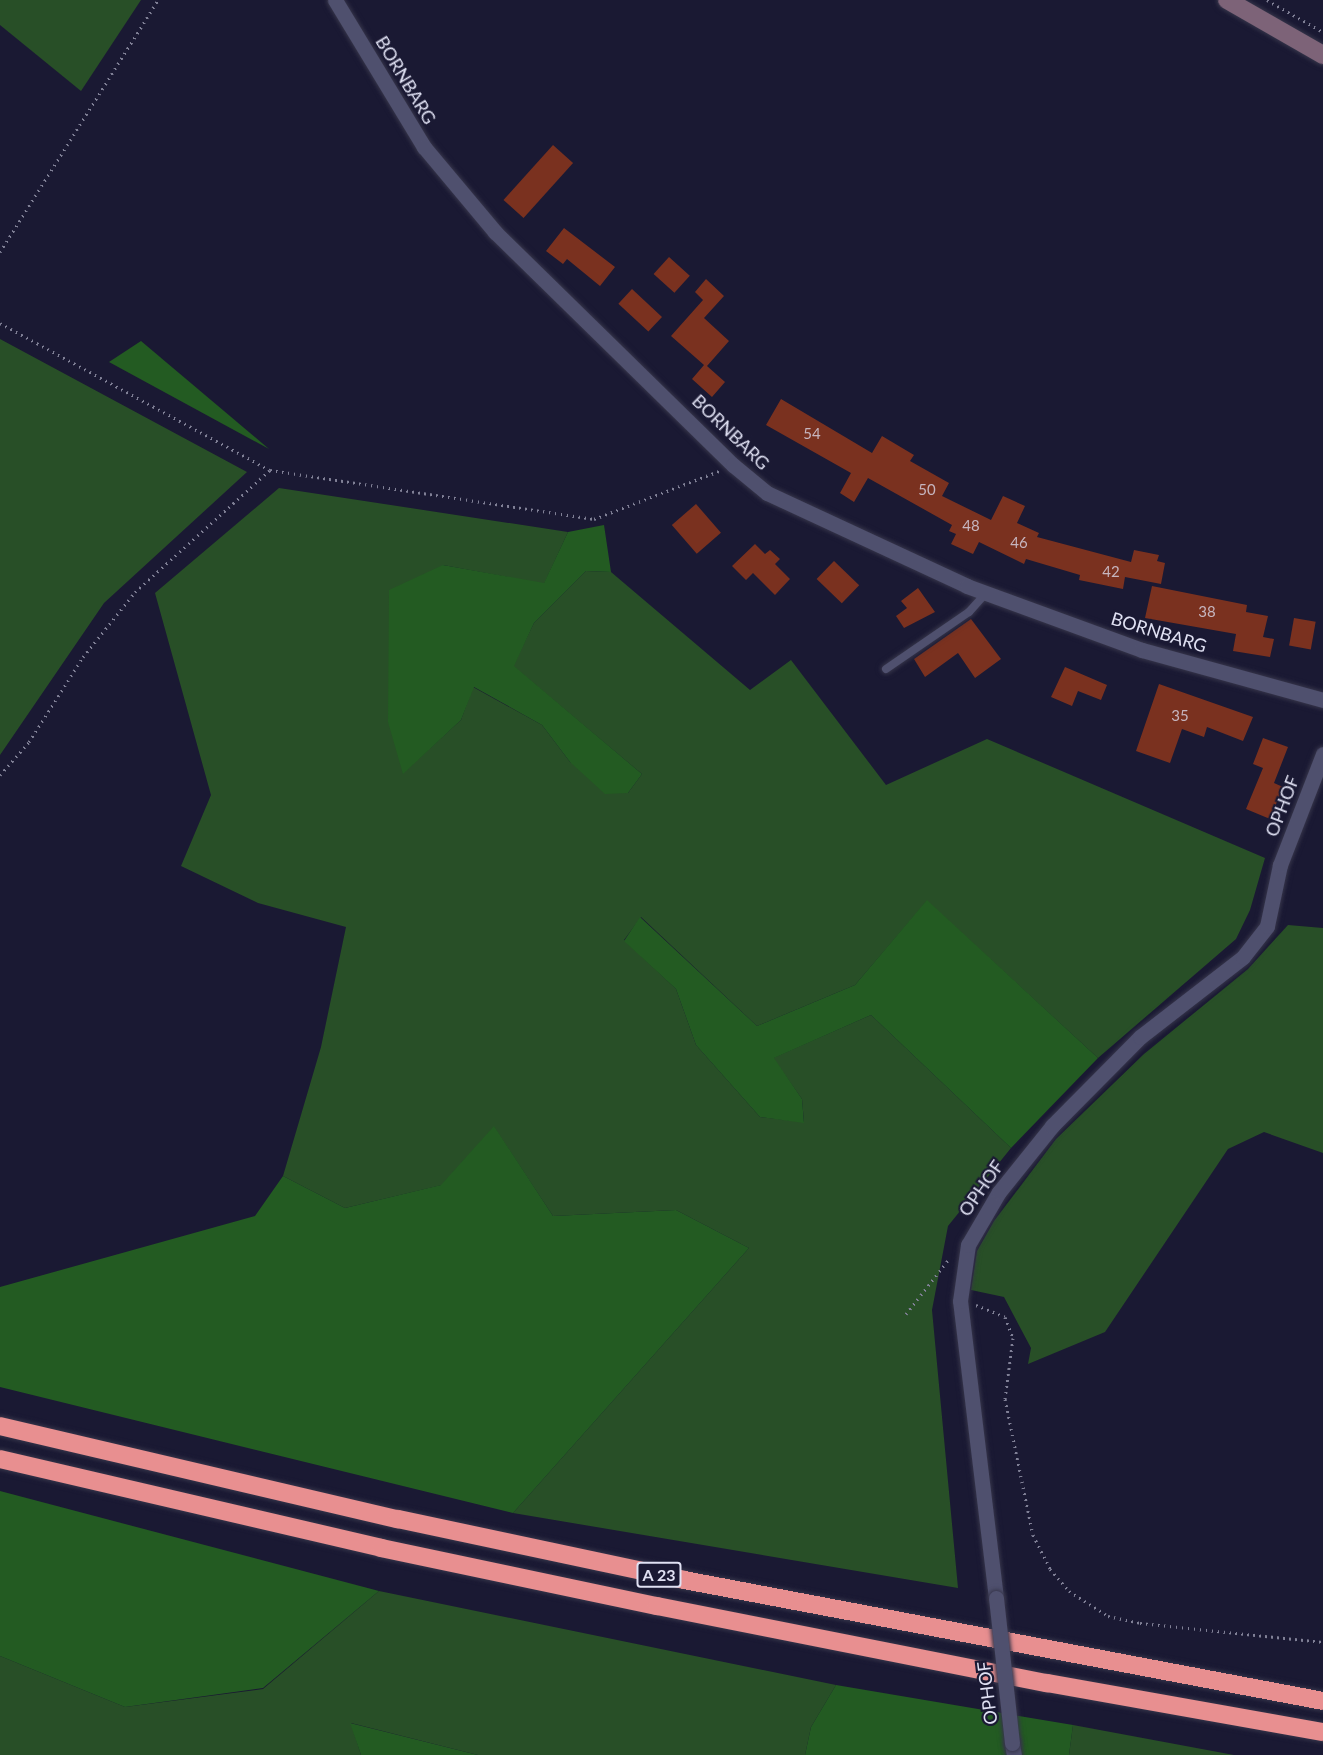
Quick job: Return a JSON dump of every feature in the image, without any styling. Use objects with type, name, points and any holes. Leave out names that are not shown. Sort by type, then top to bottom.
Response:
[{"type":"highway","name":"A 23","points":[[0,1426],[398,1519],[684,1580],[1323,1701]]},
{"type":"highway","name":"A 23","points":[[0,1459],[369,1545],[657,1606],[1047,1683],[1323,1732]]},
{"type":"street","name":"BORNBARG","points":[[335,0],[424,147],[488,223],[733,465],[767,493],[815,518],[986,593],[1142,650],[1323,700]]},
{"type":"street","points":[[1227,0],[1323,55]]},
{"type":"street","name":"OPHOF","points":[[1013,1749],[960,1301],[964,1262],[979,1221],[1052,1126],[1140,1037],[1243,957],[1267,926],[1280,865],[1323,753]]},
{"type":"lane","points":[[886,669],[969,612],[986,593]]},
{"type":"path","points":[[0,252],[158,0]]},
{"type":"path","points":[[1267,0],[1323,32]]},
{"type":"path","points":[[0,322],[270,470],[594,519],[733,465]]},
{"type":"path","points":[[0,776],[29,742],[83,657],[135,592],[270,470]]},
{"type":"path","points":[[906,1314],[950,1258]]},
{"type":"path","points":[[960,1301],[1005,1317],[1013,1338],[1005,1399],[1034,1534],[1050,1569],[1069,1591],[1108,1616],[1140,1623],[1323,1642]]},
{"type":"green space","points":[[0,0],[141,0],[81,91],[0,25]]},
{"type":"green space","points":[[0,339],[247,472],[104,603],[0,755]]},
{"type":"green space","points":[[141,341],[269,449],[109,362]]},
{"type":"green space","points":[[279,488],[568,532],[544,584],[443,565],[403,773],[461,720],[473,687],[542,725],[570,762],[628,793],[642,774],[513,666],[534,623],[586,571],[611,572],[750,690],[791,660],[886,785],[987,739],[1265,858],[1250,910],[1236,939],[1098,1058],[927,901],[855,985],[757,1026],[641,917],[624,940],[676,989],[696,1045],[760,1117],[804,1122],[802,1099],[773,1058],[871,1015],[1011,1148],[948,1226],[932,1310],[958,1588],[513,1513],[749,1248],[676,1210],[553,1216],[494,1127],[442,1185],[345,1208],[283,1176],[321,1047],[346,927],[258,903],[181,866],[211,795],[155,593]]},
{"type":"green space","points":[[604,525],[611,572],[586,571],[534,623],[514,666],[642,774],[628,793],[605,794],[570,762],[542,725],[474,687],[461,720],[403,774],[388,722],[389,590],[443,565],[544,583],[568,532]]},
{"type":"green space","points":[[927,900],[1098,1058],[1011,1148],[871,1015],[774,1058],[802,1099],[804,1123],[760,1117],[696,1045],[676,989],[624,941],[640,917],[757,1026],[855,985]]},
{"type":"green space","points":[[1288,925],[1323,928],[1323,1153],[1264,1132],[1228,1149],[1105,1332],[1028,1364],[1031,1348],[1004,1297],[971,1290],[977,1251],[994,1221],[1056,1139],[1144,1054],[1248,969]]},
{"type":"green space","points":[[494,1126],[553,1216],[676,1210],[749,1248],[513,1513],[0,1387],[0,1287],[255,1216],[283,1176],[345,1208],[441,1185]]},
{"type":"green space","points":[[0,1491],[379,1591],[263,1688],[125,1707],[0,1656]]},
{"type":"green space","points":[[379,1591],[836,1685],[811,1727],[805,1755],[478,1755],[351,1723],[361,1755],[0,1755],[0,1656],[125,1707],[263,1689]]},
{"type":"green space","points":[[836,1685],[1073,1725],[1069,1755],[805,1755],[811,1727]]},
{"type":"green space","points":[[350,1723],[478,1755],[361,1755]]},
{"type":"green space","points":[[1073,1725],[1234,1755],[1069,1755]]},
{"type":"building","points":[[553,145],[573,163],[524,218],[503,200]]},
{"type":"building","points":[[564,228],[615,267],[600,286],[567,259],[563,264],[546,251]]},
{"type":"building","points":[[669,257],[690,276],[674,293],[654,274]]},
{"type":"building","points":[[706,279],[724,296],[704,318],[729,341],[707,366],[725,382],[712,397],[692,379],[704,365],[671,336],[703,300],[695,292]]},
{"type":"building","points":[[632,289],[662,317],[648,332],[618,304]]},
{"type":"building","points":[[781,399],[872,453],[882,436],[914,455],[910,461],[949,483],[942,496],[991,520],[1003,496],[1025,506],[1017,523],[1039,533],[1037,537],[1131,562],[1134,550],[1159,555],[1157,561],[1165,563],[1161,584],[1125,577],[1123,589],[1079,580],[1080,575],[1026,559],[1024,564],[979,542],[973,554],[951,544],[956,534],[949,531],[952,525],[868,478],[854,502],[840,493],[851,473],[766,425]]},
{"type":"building","points":[[696,504],[721,533],[697,554],[672,525]]},
{"type":"building","points":[[755,544],[765,554],[770,550],[780,559],[775,564],[790,579],[775,595],[753,573],[746,580],[732,566]]},
{"type":"building","points":[[834,561],[859,585],[842,603],[817,579]]},
{"type":"building","points":[[1152,586],[1247,605],[1246,612],[1268,616],[1263,637],[1274,639],[1270,657],[1233,651],[1236,634],[1145,618]]},
{"type":"building","points":[[918,588],[935,612],[904,628],[896,616],[907,608],[901,601]]},
{"type":"building","points":[[1294,618],[1316,622],[1311,649],[1289,646]]},
{"type":"building","points":[[971,619],[1001,659],[975,678],[958,653],[925,677],[914,659]]},
{"type":"building","points":[[1065,667],[1107,685],[1101,700],[1078,691],[1072,706],[1051,697]]},
{"type":"building","points":[[1159,684],[1253,717],[1243,741],[1207,727],[1204,737],[1182,729],[1170,763],[1136,751]]},
{"type":"building","points":[[1263,738],[1288,747],[1274,783],[1283,787],[1270,819],[1246,809],[1263,768],[1253,764]]}]
